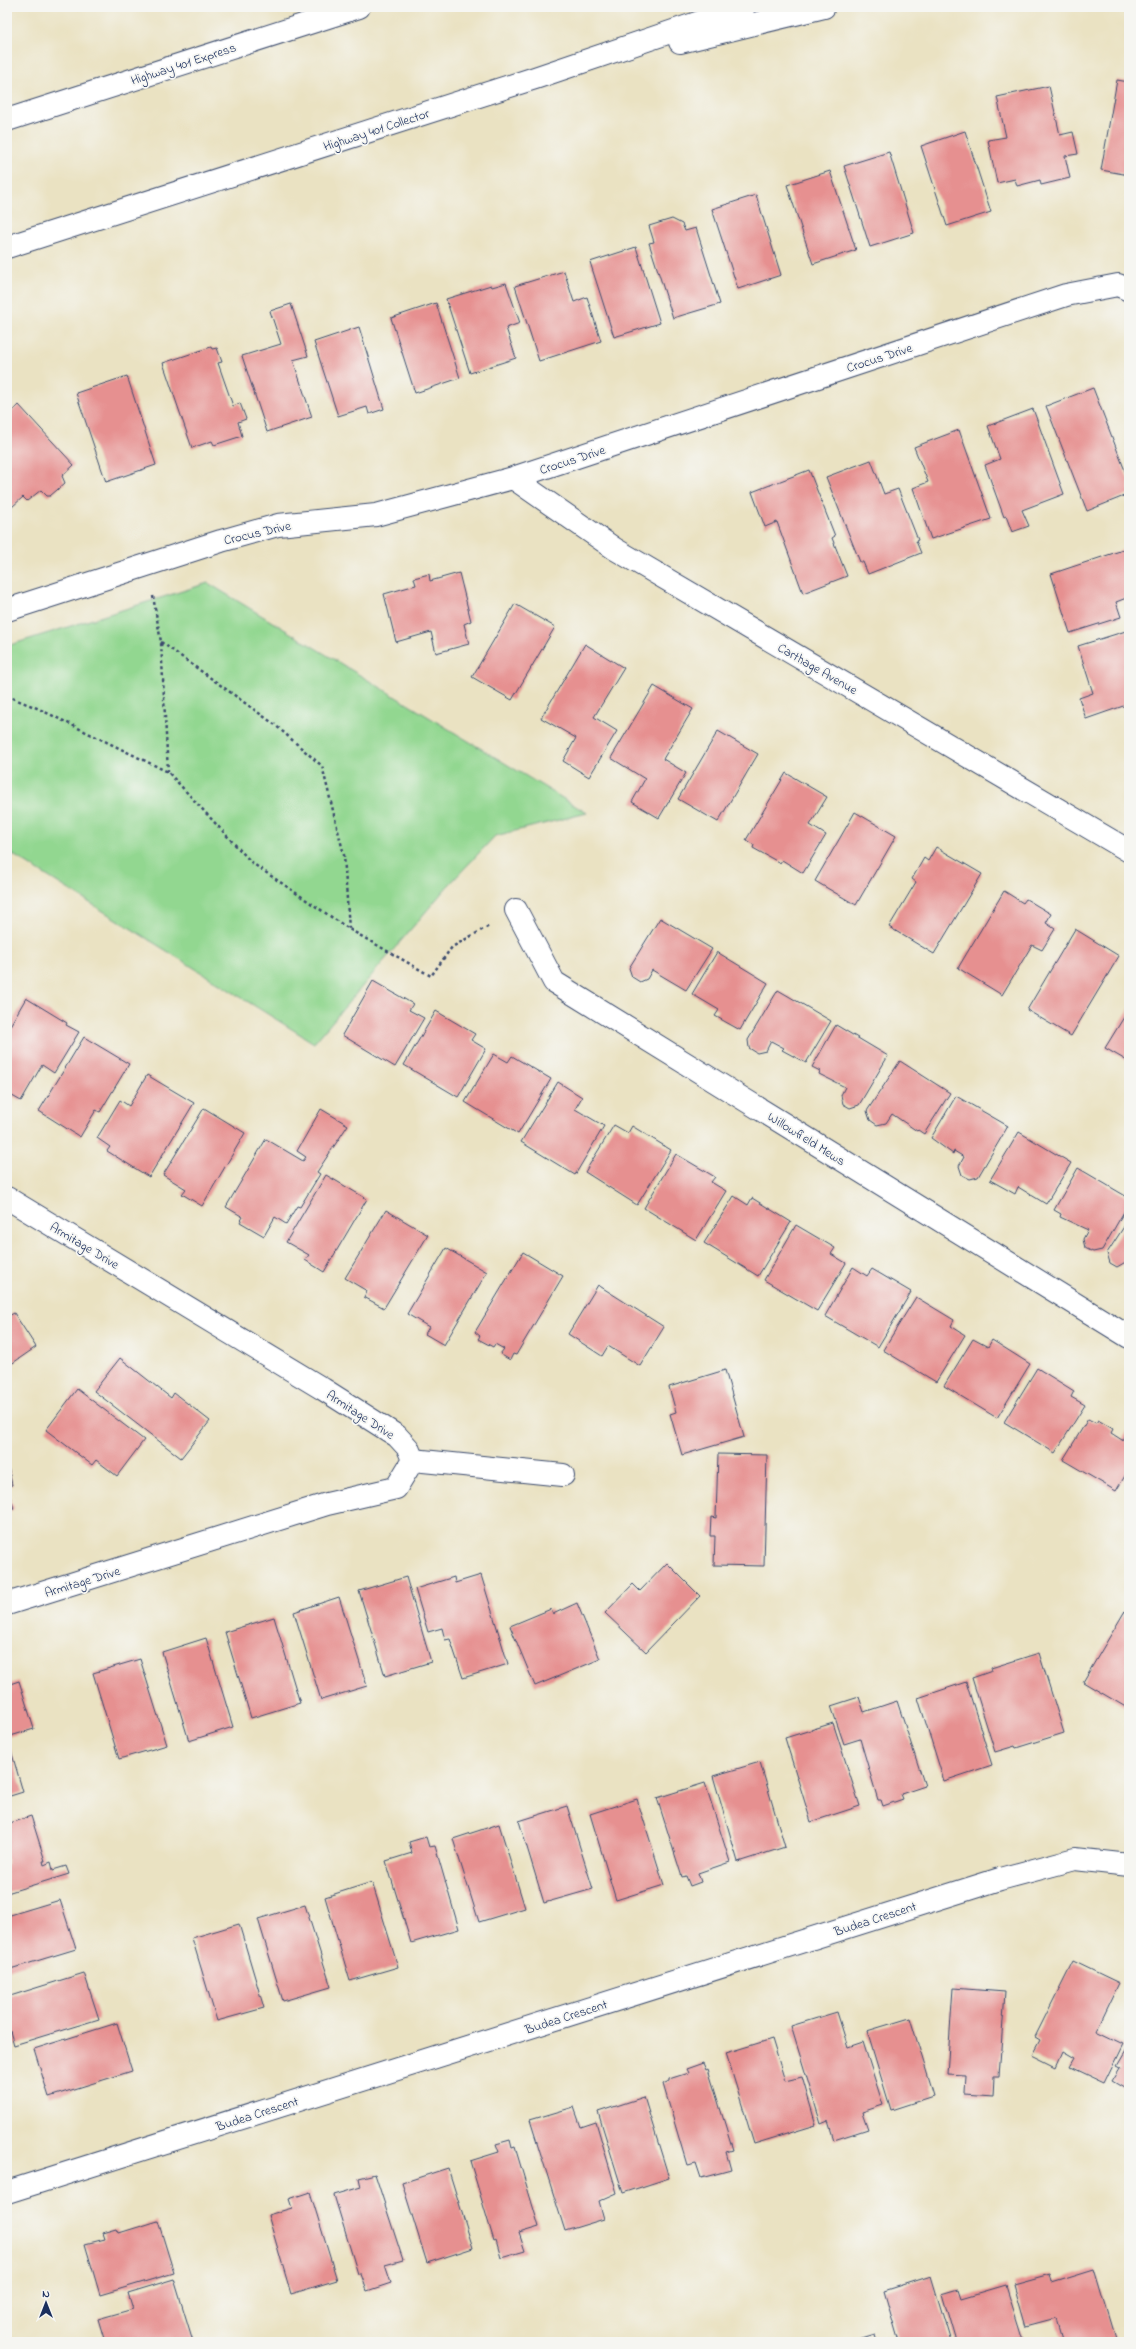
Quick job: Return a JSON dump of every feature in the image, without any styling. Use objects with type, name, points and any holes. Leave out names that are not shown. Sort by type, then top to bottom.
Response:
[{"type":"main road","name":"Highway 401 Express","points":[[7,120],[359,7]]},
{"type":"main road","name":"Highway 401 Collector","points":[[7,247],[536,78],[744,7]]},
{"type":"main road","points":[[536,78],[824,7]]},
{"type":"main road","name":"Crocus Drive","points":[[7,610],[148,564],[278,525],[376,515],[513,478],[1066,295],[1118,285],[1129,290]]},
{"type":"main road","name":"Carthage Avenue","points":[[513,478],[615,549],[1129,851]]},
{"type":"main road","name":"Willowfield Mews","points":[[516,910],[554,982],[1129,1337]]},
{"type":"main road","name":"Armitage Drive","points":[[7,1198],[397,1436],[408,1448],[414,1460],[396,1488],[327,1504],[7,1604]]},
{"type":"main road","points":[[414,1460],[563,1475]]},
{"type":"main road","name":"Budea Crescent","points":[[7,2192],[1000,1879],[1076,1859],[1129,1864]]},
{"type":"path","points":[[148,564],[161,642],[168,772]]},
{"type":"path","points":[[161,642],[274,724],[322,766],[344,854],[350,929]]},
{"type":"path","points":[[7,696],[37,708],[168,772],[252,863],[350,929],[431,976],[452,947],[516,910]]},
{"type":"green space","points":[[208,583],[587,813],[495,836],[446,888],[314,1043],[7,851],[7,646]]},
{"type":"building","points":[[1117,80],[1129,82],[1129,175],[1101,170]]},
{"type":"building","points":[[1049,86],[1060,135],[1073,132],[1078,154],[1065,156],[1070,178],[1041,185],[1040,180],[1017,186],[1015,179],[997,183],[988,140],[1006,137],[997,97]]},
{"type":"building","points":[[965,131],[991,212],[947,226],[921,146]]},
{"type":"building","points":[[889,152],[914,233],[870,247],[844,166]]},
{"type":"building","points":[[830,171],[856,250],[813,264],[787,185]]},
{"type":"building","points":[[756,195],[781,275],[738,289],[712,209]]},
{"type":"building","points":[[672,219],[682,224],[685,231],[696,228],[720,304],[673,318],[649,243],[654,242],[649,226]]},
{"type":"building","points":[[636,247],[660,323],[614,337],[590,262]]},
{"type":"building","points":[[564,271],[574,302],[587,297],[601,341],[539,361],[515,286]]},
{"type":"building","points":[[506,283],[520,323],[506,328],[516,358],[470,373],[446,299],[491,285],[492,287]]},
{"type":"building","points":[[436,303],[460,378],[415,393],[391,318]]},
{"type":"building","points":[[291,304],[308,356],[293,360],[312,417],[267,432],[242,356],[281,344],[270,311]]},
{"type":"building","points":[[359,327],[384,409],[369,414],[367,407],[338,416],[314,342]]},
{"type":"building","points":[[211,347],[212,349],[217,348],[222,362],[218,363],[233,406],[240,403],[246,419],[238,422],[242,436],[214,445],[212,441],[192,448],[163,363]]},
{"type":"building","points":[[127,376],[156,465],[106,482],[76,393]]},
{"type":"building","points":[[1093,388],[1129,481],[1129,494],[1087,511],[1046,406]]},
{"type":"building","points":[[19,405],[74,465],[62,476],[65,483],[50,496],[47,496],[41,490],[27,501],[23,497],[12,507],[7,502],[7,416]]},
{"type":"building","points":[[1033,409],[1064,494],[1022,510],[1029,526],[1012,532],[1006,516],[1004,517],[985,465],[1000,459],[988,426]]},
{"type":"building","points":[[959,430],[991,519],[931,539],[913,488],[928,482],[914,447]]},
{"type":"building","points":[[871,460],[884,494],[898,489],[918,540],[916,541],[921,553],[868,574],[863,562],[860,562],[826,477]]},
{"type":"building","points":[[809,470],[835,536],[832,538],[847,576],[803,593],[777,522],[765,527],[752,492]]},
{"type":"building","points":[[1129,548],[1129,597],[1116,602],[1121,617],[1070,633],[1051,574]]},
{"type":"building","points":[[459,573],[471,621],[464,624],[469,644],[436,653],[431,632],[396,642],[384,594],[416,585],[414,578],[429,574],[430,581]]},
{"type":"building","points":[[515,604],[555,627],[512,700],[472,677]]},
{"type":"building","points":[[1129,630],[1129,704],[1086,719],[1079,698],[1093,693],[1078,646]]},
{"type":"building","points":[[585,644],[624,668],[594,717],[617,731],[589,777],[563,761],[576,738],[541,718]]},
{"type":"building","points":[[654,686],[693,709],[663,759],[686,773],[659,818],[632,802],[645,779],[611,758]]},
{"type":"building","points":[[718,731],[758,754],[718,822],[678,799]]},
{"type":"building","points":[[786,773],[827,797],[810,825],[826,835],[803,873],[782,860],[780,863],[753,848],[754,845],[746,840]]},
{"type":"building","points":[[855,812],[896,836],[856,905],[815,881]]},
{"type":"building","points":[[936,847],[982,874],[934,954],[889,927],[916,882],[912,879],[924,858],[928,861]]},
{"type":"building","points":[[1004,891],[1023,903],[1026,899],[1051,914],[1046,923],[1055,929],[1042,950],[1032,945],[1002,995],[958,968]]},
{"type":"building","points":[[660,918],[712,949],[686,990],[652,970],[647,979],[640,982],[632,977],[629,968]]},
{"type":"building","points":[[1075,929],[1119,956],[1071,1036],[1027,1010]]},
{"type":"building","points":[[717,952],[768,983],[740,1030],[715,1016],[719,1010],[692,994]]},
{"type":"building","points":[[373,981],[413,1004],[409,1010],[424,1018],[395,1067],[342,1035]]},
{"type":"building","points":[[778,990],[831,1021],[806,1063],[782,1050],[784,1048],[771,1041],[766,1051],[757,1053],[749,1048],[748,1040]]},
{"type":"building","points":[[26,998],[79,1032],[54,1073],[42,1065],[21,1101],[7,1093],[7,1031]]},
{"type":"building","points":[[1129,1009],[1129,1062],[1105,1048]]},
{"type":"building","points":[[436,1011],[475,1034],[471,1040],[486,1049],[458,1097],[404,1065]]},
{"type":"building","points":[[836,1025],[888,1056],[859,1105],[850,1108],[843,1104],[841,1095],[845,1087],[819,1074],[820,1071],[812,1067]]},
{"type":"building","points":[[84,1037],[129,1064],[100,1112],[96,1110],[80,1137],[39,1111]]},
{"type":"building","points":[[494,1054],[508,1062],[512,1056],[551,1079],[518,1134],[465,1102]]},
{"type":"building","points":[[900,1061],[950,1093],[924,1134],[892,1114],[886,1123],[877,1125],[870,1120],[867,1111]]},
{"type":"building","points":[[147,1075],[194,1103],[149,1177],[107,1151],[110,1147],[97,1138],[120,1100],[129,1106]]},
{"type":"building","points":[[558,1082],[582,1097],[575,1109],[604,1126],[575,1175],[521,1142]]},
{"type":"building","points":[[956,1096],[1008,1126],[978,1177],[970,1179],[962,1175],[959,1166],[964,1157],[954,1151],[953,1154],[931,1138]]},
{"type":"building","points":[[204,1108],[245,1133],[202,1206],[182,1194],[186,1189],[163,1175]]},
{"type":"building","points":[[321,1109],[348,1125],[317,1172],[320,1174],[300,1207],[297,1206],[286,1224],[275,1217],[264,1236],[240,1222],[243,1217],[226,1207],[266,1139],[303,1161],[306,1157],[297,1151]]},
{"type":"building","points":[[614,1125],[628,1133],[632,1126],[671,1150],[637,1205],[585,1172]]},
{"type":"building","points":[[1019,1132],[1071,1163],[1046,1204],[1018,1187],[1015,1194],[990,1180]]},
{"type":"building","points":[[676,1154],[715,1177],[711,1182],[726,1191],[696,1240],[644,1208]]},
{"type":"building","points":[[1078,1168],[1129,1198],[1129,1203],[1102,1250],[1093,1252],[1085,1248],[1083,1239],[1088,1230],[1060,1217],[1061,1214],[1054,1210]]},
{"type":"building","points":[[326,1175],[367,1199],[324,1272],[305,1260],[309,1255],[286,1242]]},
{"type":"building","points":[[734,1196],[748,1205],[752,1198],[791,1222],[758,1276],[704,1243]]},
{"type":"building","points":[[386,1210],[428,1235],[384,1308],[364,1297],[367,1291],[345,1278]]},
{"type":"building","points":[[1129,1219],[1129,1260],[1117,1267],[1110,1263],[1107,1253]]},
{"type":"building","points":[[796,1225],[835,1248],[831,1254],[846,1263],[817,1311],[764,1280]]},
{"type":"building","points":[[446,1248],[487,1272],[444,1345],[425,1334],[429,1327],[407,1314]]},
{"type":"building","points":[[523,1252],[563,1276],[516,1355],[513,1354],[510,1360],[500,1354],[504,1349],[495,1344],[493,1347],[478,1339],[480,1336],[475,1332]]},
{"type":"building","points":[[853,1267],[867,1276],[872,1269],[911,1292],[878,1347],[825,1316]]},
{"type":"building","points":[[598,1285],[664,1327],[640,1366],[608,1346],[602,1356],[568,1334]]},
{"type":"building","points":[[916,1297],[954,1320],[951,1326],[965,1335],[936,1382],[883,1350]]},
{"type":"building","points":[[14,1313],[36,1347],[7,1367],[7,1317]]},
{"type":"building","points":[[973,1339],[988,1347],[992,1340],[1030,1364],[997,1418],[944,1386]]},
{"type":"building","points":[[120,1358],[171,1398],[174,1393],[210,1421],[181,1458],[94,1391]]},
{"type":"building","points":[[1037,1368],[1074,1391],[1071,1397],[1085,1405],[1055,1453],[1004,1422]]},
{"type":"building","points":[[725,1370],[744,1437],[682,1455],[670,1414],[676,1412],[669,1387]]},
{"type":"building","points":[[77,1389],[144,1440],[117,1476],[96,1460],[92,1465],[46,1430]]},
{"type":"building","points":[[1088,1419],[1096,1423],[1098,1420],[1113,1429],[1111,1433],[1122,1440],[1129,1429],[1129,1469],[1116,1491],[1063,1460]]},
{"type":"building","points":[[718,1454],[767,1455],[764,1566],[714,1565],[715,1536],[710,1536],[711,1517],[716,1518]]},
{"type":"building","points":[[7,1462],[12,1485],[7,1486]]},
{"type":"building","points":[[7,1487],[14,1509],[7,1512]]},
{"type":"building","points":[[667,1563],[700,1596],[646,1652],[605,1613],[633,1584],[640,1591]]},
{"type":"building","points":[[481,1575],[508,1664],[463,1678],[450,1639],[445,1640],[442,1628],[428,1632],[415,1589],[454,1577],[455,1583]]},
{"type":"building","points":[[406,1577],[431,1662],[385,1676],[359,1591]]},
{"type":"building","points":[[339,1597],[367,1686],[321,1700],[294,1612]]},
{"type":"building","points":[[577,1603],[600,1659],[535,1686],[510,1626],[551,1609],[553,1614]]},
{"type":"building","points":[[1129,1604],[1129,1709],[1083,1682]]},
{"type":"building","points":[[274,1617],[300,1703],[251,1718],[225,1632]]},
{"type":"building","points":[[206,1638],[233,1727],[189,1741],[162,1652]]},
{"type":"building","points":[[1039,1653],[1064,1733],[1016,1748],[1015,1746],[995,1752],[972,1678],[992,1671],[991,1668]]},
{"type":"building","points":[[140,1659],[167,1745],[119,1759],[93,1673]]},
{"type":"building","points":[[19,1681],[34,1729],[7,1737],[7,1685]]},
{"type":"building","points":[[966,1682],[992,1765],[944,1781],[918,1698]]},
{"type":"building","points":[[859,1697],[864,1712],[897,1701],[925,1786],[901,1794],[903,1799],[883,1806],[881,1800],[878,1800],[860,1739],[844,1744],[831,1706]]},
{"type":"building","points":[[833,1723],[860,1806],[811,1822],[785,1738]]},
{"type":"building","points":[[10,1747],[23,1792],[7,1797],[7,1748]]},
{"type":"building","points":[[760,1762],[785,1847],[738,1862],[713,1776]]},
{"type":"building","points":[[705,1783],[730,1862],[698,1873],[701,1882],[690,1886],[686,1876],[682,1877],[657,1798]]},
{"type":"building","points":[[637,1799],[664,1885],[616,1900],[590,1814]]},
{"type":"building","points":[[567,1806],[593,1889],[544,1903],[519,1821]]},
{"type":"building","points":[[31,1816],[45,1861],[43,1861],[44,1865],[51,1862],[53,1870],[66,1866],[69,1874],[7,1893],[7,1824]]},
{"type":"building","points":[[499,1824],[525,1908],[479,1922],[453,1839]]},
{"type":"building","points":[[426,1837],[429,1847],[435,1846],[459,1929],[411,1943],[386,1861],[412,1853],[409,1842]]},
{"type":"building","points":[[372,1882],[398,1967],[350,1981],[325,1897]]},
{"type":"building","points":[[60,1900],[76,1949],[7,1970],[7,1916]]},
{"type":"building","points":[[305,1905],[331,1987],[283,2001],[258,1919]]},
{"type":"building","points":[[239,1924],[264,2008],[217,2021],[192,1938]]},
{"type":"building","points":[[1073,1961],[1119,1983],[1096,2031],[1123,2044],[1104,2083],[1070,2067],[1075,2058],[1063,2051],[1056,2067],[1032,2055],[1040,2040],[1035,2037]]},
{"type":"building","points":[[84,1973],[99,2019],[14,2045],[7,2021],[7,1997]]},
{"type":"building","points":[[953,1988],[1005,1992],[999,2077],[994,2077],[993,2096],[965,2094],[966,2075],[947,2074]]},
{"type":"building","points":[[837,2012],[848,2047],[863,2042],[883,2105],[862,2112],[868,2129],[834,2140],[828,2121],[821,2124],[791,2026]]},
{"type":"building","points":[[910,2018],[934,2096],[891,2110],[867,2031]]},
{"type":"building","points":[[117,2023],[132,2071],[49,2097],[34,2049]]},
{"type":"building","points":[[772,2039],[785,2081],[802,2077],[816,2125],[754,2144],[726,2053]]},
{"type":"building","points":[[1129,2044],[1129,2091],[1112,2081],[1120,2068],[1116,2066]]},
{"type":"building","points":[[703,2063],[706,2070],[708,2069],[733,2150],[726,2152],[731,2170],[701,2178],[696,2163],[687,2165],[663,2084],[669,2081],[669,2079],[688,2073],[686,2069]]},
{"type":"building","points":[[644,2097],[669,2178],[623,2193],[598,2112]]},
{"type":"building","points":[[574,2107],[581,2127],[596,2122],[617,2193],[599,2201],[604,2219],[565,2231],[530,2120]]},
{"type":"building","points":[[510,2140],[512,2148],[515,2147],[539,2227],[519,2233],[525,2251],[501,2258],[496,2240],[494,2241],[470,2161],[499,2152],[496,2144]]},
{"type":"building","points":[[448,2168],[473,2248],[427,2263],[402,2183]]},
{"type":"building","points":[[375,2174],[403,2260],[385,2265],[391,2283],[367,2291],[361,2274],[358,2274],[334,2195],[361,2187],[359,2178]]},
{"type":"building","points":[[310,2192],[337,2280],[291,2294],[268,2215],[292,2208],[289,2199]]},
{"type":"building","points":[[158,2221],[174,2273],[100,2295],[85,2244],[105,2239],[103,2233],[117,2229],[119,2233]]},
{"type":"building","points":[[1094,2269],[1116,2342],[1063,2342],[1056,2318],[1026,2326],[1014,2284],[1050,2274],[1052,2282]]},
{"type":"building","points":[[931,2276],[951,2342],[899,2342],[884,2291]]},
{"type":"building","points":[[174,2279],[193,2341],[105,2342],[98,2319],[133,2309],[128,2293]]},
{"type":"building","points":[[1006,2285],[1024,2342],[956,2342],[942,2294],[959,2289],[962,2298]]},
{"type":"building","points":[[875,2335],[877,2342],[852,2342]]}]
